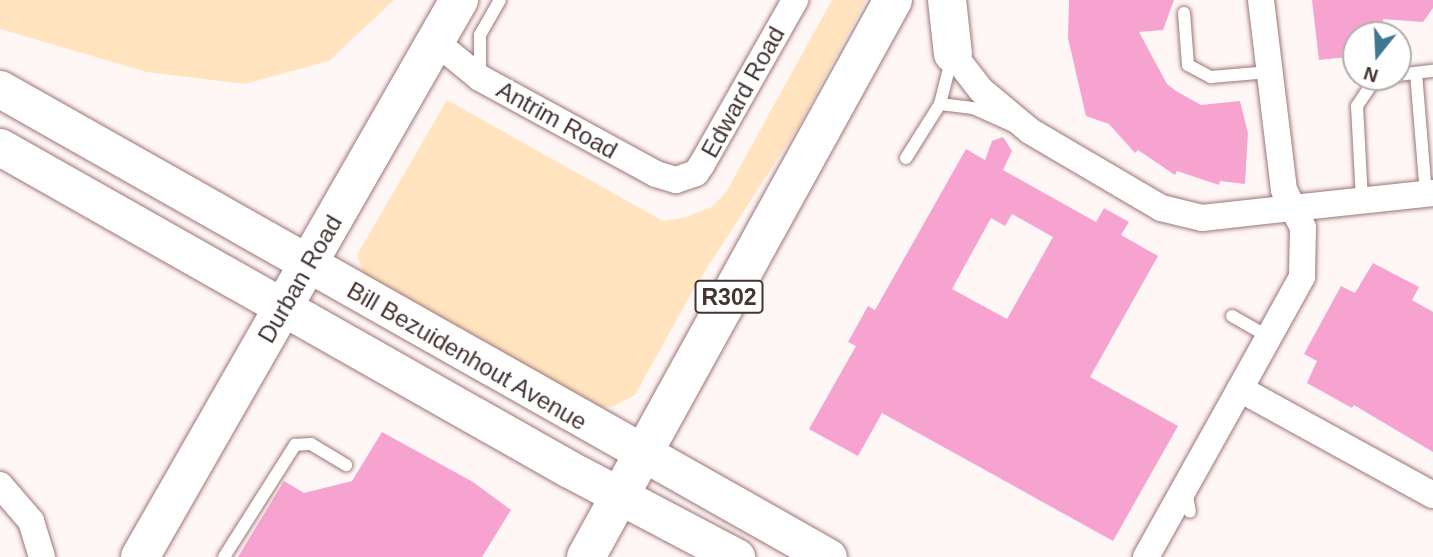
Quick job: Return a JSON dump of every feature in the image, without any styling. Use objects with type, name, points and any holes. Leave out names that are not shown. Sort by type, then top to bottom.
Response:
[{"type":"main road","name":"Durban Road","points":[[140,557],[459,0]]},
{"type":"main road","name":"R302","points":[[586,557],[893,0]]},
{"type":"main road","points":[[947,0],[953,54]]},
{"type":"main road","name":"Bill Bezuidenhout Avenue","points":[[0,89],[642,456],[828,557]]},
{"type":"main road","name":"Bill Bezuidenhout Avenue","points":[[0,146],[619,496],[736,557]]},
{"type":"street","name":"Edward Road","points":[[686,178],[702,164],[795,0]]},
{"type":"street","points":[[1146,557],[1188,499],[1204,434],[1240,389],[1302,277],[1303,228],[1284,190],[1261,0]]},
{"type":"street","name":"Antrim Road","points":[[436,42],[480,78],[665,179],[686,178]]},
{"type":"street","points":[[953,54],[981,90],[1030,131],[1180,216],[1202,218],[1429,194]]},
{"type":"street","points":[[1240,389],[1433,495]]},
{"type":"street","points":[[0,485],[30,522],[42,557]]},
{"type":"lane","points":[[480,78],[480,35],[500,0]]},
{"type":"lane","points":[[1184,13],[1188,65],[1211,77],[1269,72]]},
{"type":"lane","points":[[906,158],[940,104],[953,54]]},
{"type":"lane","points":[[1412,73],[1433,71]]},
{"type":"lane","points":[[1416,73],[1429,194]]},
{"type":"lane","points":[[1362,201],[1357,106],[1367,91]]},
{"type":"lane","points":[[940,104],[973,108],[1030,131]]},
{"type":"lane","points":[[1231,316],[1270,338]]},
{"type":"lane","points":[[224,557],[295,445],[311,444],[346,465]]},
{"type":"shaded area","points":[[0,0],[394,0],[329,61],[245,84],[147,72],[0,29]]},
{"type":"shaded area","points":[[832,0],[866,0],[797,129],[696,285],[635,395],[612,407],[590,408],[367,285],[357,255],[447,100],[663,221],[683,218],[712,207],[726,192]]},
{"type":"building","points":[[1069,0],[1174,0],[1163,30],[1139,32],[1167,84],[1176,91],[1201,105],[1240,101],[1248,133],[1245,184],[1220,181],[1219,185],[1177,171],[1175,175],[1138,150],[1135,153],[1109,124],[1086,116],[1068,38]]},
{"type":"building","points":[[1312,0],[1433,0],[1433,8],[1423,22],[1383,19],[1342,21],[1342,58],[1319,60]]},
{"type":"building","points":[[1003,137],[1012,151],[1003,170],[1096,222],[1104,208],[1129,222],[1121,235],[1158,256],[1090,377],[1178,426],[1113,541],[882,413],[858,456],[809,429],[856,346],[848,342],[868,306],[875,310],[966,149],[985,160],[992,141]],"holes":[[[1012,214],[1053,237],[1007,319],[952,289],[991,218],[1005,226]]]},
{"type":"building","points":[[1373,263],[1419,287],[1412,300],[1433,312],[1433,452],[1354,405],[1352,408],[1307,383],[1317,361],[1304,354],[1341,286],[1355,293]]},
{"type":"building","points":[[382,432],[473,482],[511,510],[482,557],[238,557],[284,481],[304,493],[352,481]]}]
